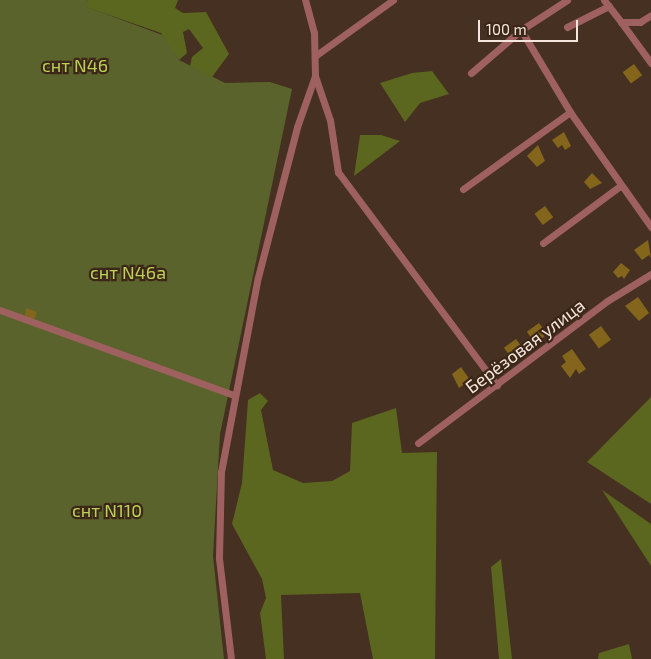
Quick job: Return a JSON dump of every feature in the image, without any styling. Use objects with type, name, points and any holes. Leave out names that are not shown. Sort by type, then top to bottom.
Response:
[{"type":"street","points":[[231,659],[219,558],[221,472],[233,395],[245,357],[258,277],[297,127],[314,76],[314,33],[305,0]]},
{"type":"street","points":[[315,56],[393,0]]},
{"type":"street","points":[[471,73],[522,30],[567,0]]},
{"type":"street","points":[[567,27],[607,3],[651,63]]},
{"type":"street","points":[[621,22],[640,22],[651,15]]},
{"type":"street","points":[[522,30],[570,112],[620,186],[651,227]]},
{"type":"street","points":[[314,76],[330,120],[338,172],[497,385]]},
{"type":"street","points":[[463,189],[570,112]]},
{"type":"street","points":[[542,243],[620,186]]},
{"type":"street","name":"Берёзовая улица","points":[[418,443],[607,301],[651,274]]},
{"type":"street","points":[[0,310],[233,395]]},
{"type":"green space","points":[[0,0],[88,0],[87,7],[165,36],[179,60],[225,83],[270,82],[292,89],[220,434],[213,556],[224,659],[0,659]]},
{"type":"green space","points":[[88,0],[178,0],[175,8],[183,13],[206,12],[229,54],[212,77],[190,66],[192,57],[203,48],[189,29],[183,32],[187,53],[179,60],[161,33],[86,7]]},
{"type":"green space","points":[[432,71],[449,94],[420,103],[405,122],[380,83],[412,73]]},
{"type":"green space","points":[[360,135],[381,135],[400,141],[354,176]]},
{"type":"green space","points":[[260,393],[268,401],[261,410],[273,470],[303,483],[332,481],[350,471],[352,423],[396,408],[402,453],[437,452],[435,659],[373,659],[360,593],[281,595],[284,659],[266,659],[260,613],[266,598],[262,579],[232,524],[242,483],[248,400]]},
{"type":"green space","points":[[651,397],[651,504],[587,462]]},
{"type":"green space","points":[[602,490],[651,524],[651,566]]},
{"type":"green space","points":[[501,559],[512,659],[499,659],[491,567]]},
{"type":"green space","points":[[629,644],[632,659],[598,659],[599,653]]},
{"type":"building","points":[[634,64],[642,75],[631,84],[623,72]]},
{"type":"building","points":[[564,132],[571,146],[565,150],[562,145],[558,148],[552,140]]},
{"type":"building","points":[[538,145],[545,161],[537,167],[527,156]]},
{"type":"building","points":[[592,173],[602,183],[590,189],[584,182]]},
{"type":"building","points":[[545,206],[553,217],[543,225],[534,214]]},
{"type":"building","points":[[648,240],[651,258],[649,255],[642,260],[634,250]]},
{"type":"building","points":[[621,263],[630,270],[624,279],[622,276],[618,278],[613,272]]},
{"type":"building","points":[[638,297],[649,313],[639,321],[625,306]]},
{"type":"building","points":[[26,308],[37,312],[34,320],[25,316]]},
{"type":"building","points":[[539,323],[547,334],[535,343],[527,332]]},
{"type":"building","points":[[601,326],[611,340],[599,349],[589,335]]},
{"type":"building","points":[[516,339],[524,350],[512,359],[504,348]]},
{"type":"building","points":[[572,349],[586,369],[579,374],[576,369],[570,378],[561,366],[566,362],[562,356]]},
{"type":"building","points":[[461,367],[470,380],[459,388],[452,374]]},
{"type":"park label","name":"снт N46","points":[[75,65]]},
{"type":"park label","name":"снт N46а","points":[[128,272]]},
{"type":"park label","name":"снт N110","points":[[107,510]]}]
